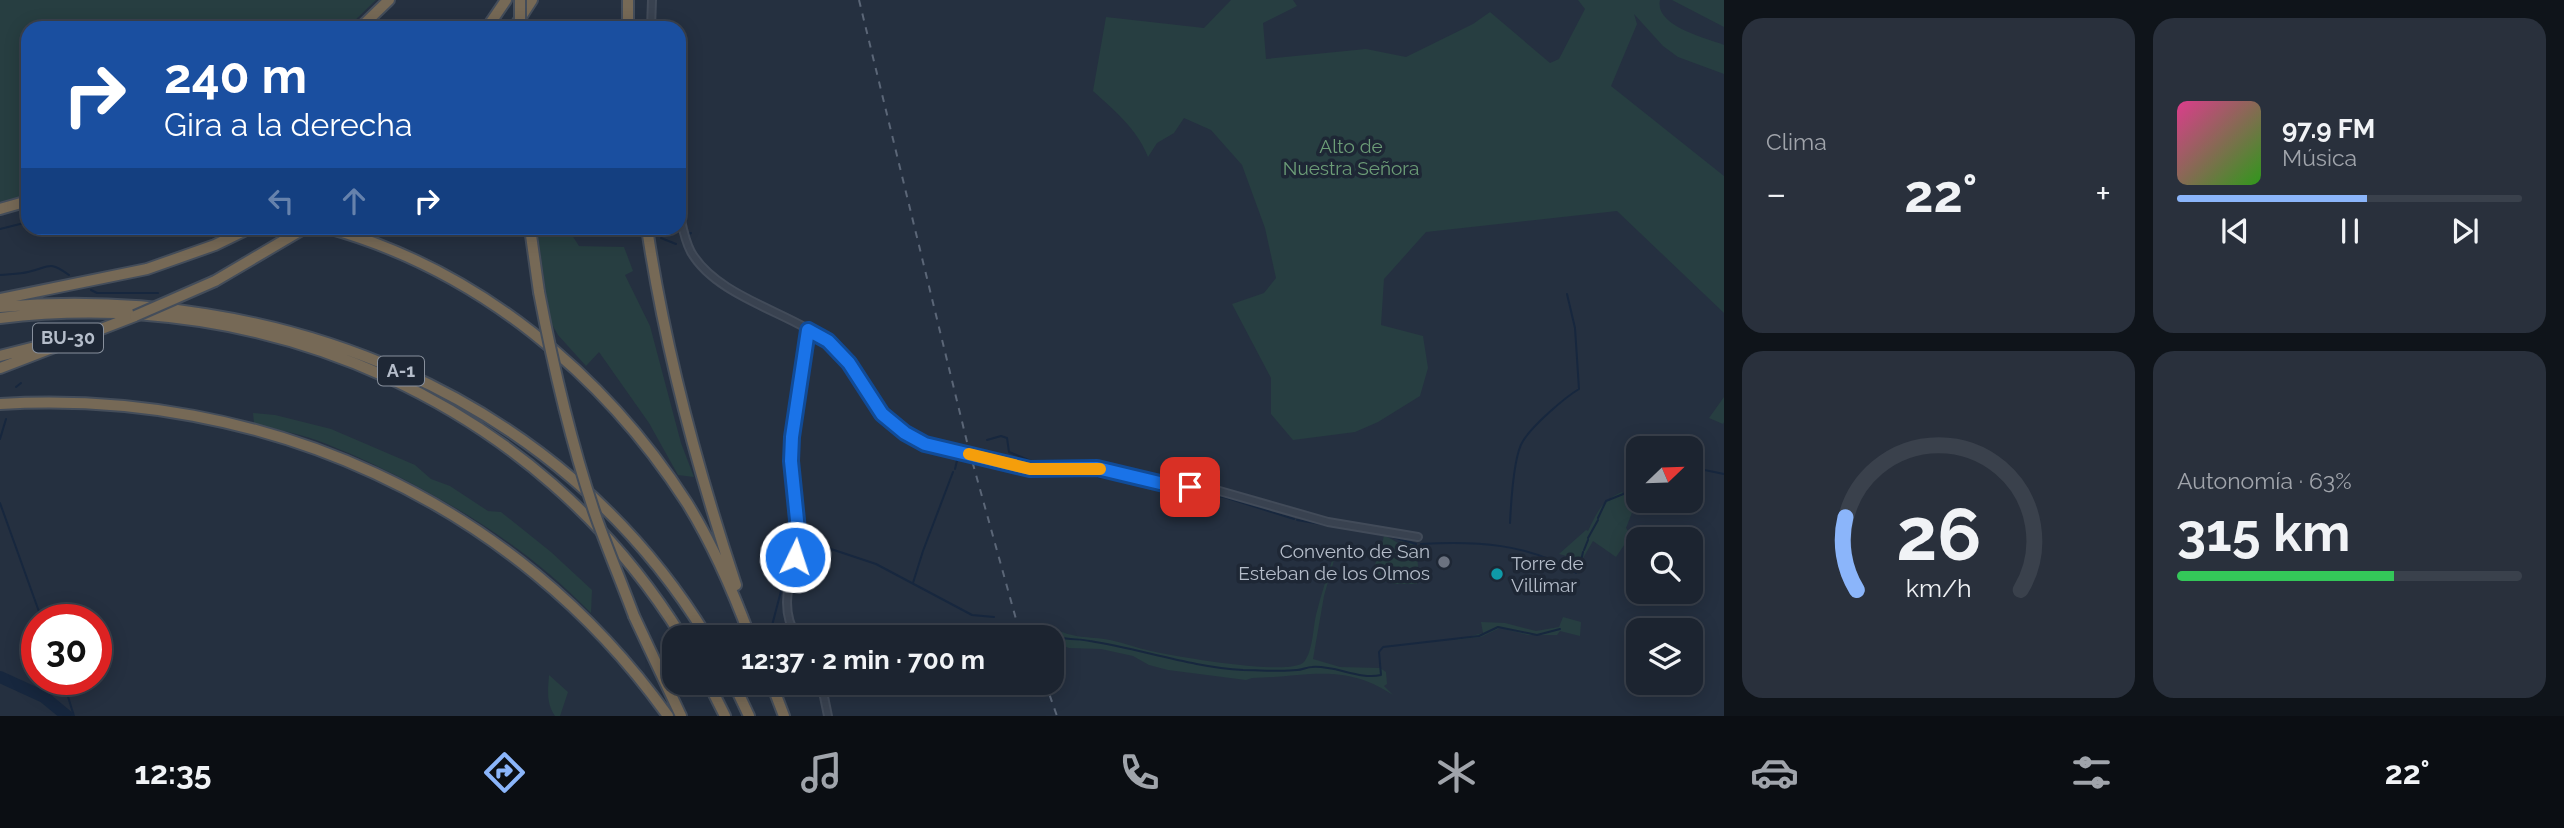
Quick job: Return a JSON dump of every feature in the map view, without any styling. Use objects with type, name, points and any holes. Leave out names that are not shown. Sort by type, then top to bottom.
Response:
[{"type":"highway","points":[[367,21],[389,0]]},
{"type":"highway","points":[[492,21],[506,0]]},
{"type":"highway","points":[[520,0],[520,21]]},
{"type":"highway","points":[[518,21],[532,0]]},
{"type":"highway","points":[[628,0],[628,21]]},
{"type":"highway","points":[[0,209],[21,203]]},
{"type":"highway","points":[[0,215],[21,210]]},
{"type":"highway","points":[[0,299],[146,269],[235,235]]},
{"type":"highway","name":"BU-30","points":[[0,356],[67,339],[135,316],[215,281],[294,235]]},
{"type":"highway","points":[[348,235],[394,251],[473,292],[535,334],[589,381],[655,457],[688,505],[721,566],[748,625]]},
{"type":"highway","points":[[531,235],[554,366],[573,442],[594,509],[634,616],[681,716]]},
{"type":"highway","points":[[648,235],[663,324],[692,445],[749,625]]},
{"type":"highway","name":"A-1","points":[[0,307],[118,303],[216,314],[311,337],[405,373],[503,426],[579,484],[657,566],[699,625]]},
{"type":"highway","name":"A-1","points":[[0,318],[59,313],[115,314],[211,324],[302,345],[354,363],[423,393],[486,431],[571,499],[630,563],[674,625]]},
{"type":"highway","points":[[0,368],[135,316]]},
{"type":"highway","points":[[0,404],[58,402],[125,405],[201,416],[306,444],[356,464],[450,513],[547,583],[609,642],[668,716]]},
{"type":"highway","points":[[714,695],[725,716]]},
{"type":"highway","points":[[739,695],[749,716]]},
{"type":"highway","points":[[774,695],[782,716]]},
{"type":"street","points":[[651,21],[652,0]]},
{"type":"street","points":[[686,235],[690,251],[703,267],[747,298],[808,330],[837,349],[854,369],[882,414],[905,433],[925,444],[1030,469],[1097,468],[1164,484],[1216,490],[1328,522],[1418,537]]},
{"type":"street","points":[[792,625],[786,611],[787,587],[795,557],[798,530],[791,461],[792,437],[808,330]]},
{"type":"street","points":[[824,695],[828,716]]},
{"type":"green space","points":[[0,0],[376,0],[354,21],[21,21],[21,196],[0,202]]},
{"type":"green space","name":"Alto de Nuestra Señora","points":[[1231,0],[1293,0],[1297,6],[1263,23],[1266,59],[1366,49],[1406,57],[1473,24],[1490,12],[1550,63],[1559,59],[1585,9],[1578,0],[1660,0],[1660,9],[1673,24],[1694,35],[1724,45],[1724,74],[1678,57],[1663,46],[1634,14],[1637,24],[1611,86],[1724,176],[1724,313],[1617,211],[1426,232],[1384,279],[1381,325],[1423,336],[1428,368],[1420,396],[1378,422],[1355,432],[1293,440],[1271,414],[1271,378],[1232,304],[1264,293],[1276,278],[1265,228],[1242,165],[1211,130],[1184,118],[1174,133],[1157,143],[1148,157],[1132,129],[1093,91],[1106,17],[1204,28]]},
{"type":"green space","points":[[1672,0],[1724,0],[1724,27]]},
{"type":"green space","points":[[538,235],[572,235],[579,246],[624,247],[633,271],[625,275],[650,326],[681,443],[694,477],[678,475],[649,423],[599,352],[586,366],[558,335],[550,321]]},
{"type":"green space","points":[[1724,397],[1724,422],[1723,424],[1709,418]]},
{"type":"green space","points":[[253,413],[275,415],[331,429],[415,465],[431,479],[450,486],[488,511],[501,512],[551,552],[592,590],[591,613],[527,556],[459,510],[340,449],[254,423]]},
{"type":"green space","points":[[1622,492],[1626,499],[1626,513],[1632,513],[1626,527],[1626,542],[1616,557],[1593,541],[1582,560],[1559,554],[1588,531],[1597,512]]},
{"type":"green space","points":[[1384,535],[1400,544],[1401,541],[1416,545],[1417,584],[1395,584],[1371,578]]},
{"type":"green space","points":[[1336,553],[1324,596],[1313,659],[1340,667],[1380,668],[1386,672],[1387,684],[1384,686],[1393,695],[1358,678],[1341,675],[1308,674],[1246,680],[1168,670],[1149,665],[1133,656],[1101,649],[1064,646],[1064,633],[1206,661],[1256,666],[1294,666],[1304,662],[1309,652],[1318,607]]},
{"type":"green space","points":[[1563,617],[1581,622],[1580,636],[1560,631],[1557,635],[1528,635],[1500,628],[1481,637],[1455,640],[1483,633],[1481,622],[1505,623],[1536,631],[1559,627]]},
{"type":"green space","points":[[549,675],[568,692],[560,716],[555,716],[550,706]]},
{"type":"waterway","points":[[0,229],[21,224]]},
{"type":"waterway","points":[[433,236],[455,235]]},
{"type":"waterway","points":[[661,238],[676,244]]},
{"type":"waterway","points":[[0,275],[25,273],[49,266],[69,275]]},
{"type":"waterway","points":[[91,290],[97,293],[158,293]]},
{"type":"waterway","points":[[1510,523],[1515,469],[1523,441],[1549,413],[1579,389],[1575,328],[1567,294]]},
{"type":"waterway","points":[[16,387],[21,383]]},
{"type":"waterway","points":[[0,439],[6,419]]},
{"type":"waterway","points":[[987,440],[1001,436],[1007,438],[1009,452],[1031,461],[1083,463]]},
{"type":"waterway","points":[[955,469],[960,448]]},
{"type":"waterway","points":[[1703,470],[1724,474]]},
{"type":"waterway","points":[[913,583],[953,472]]},
{"type":"waterway","points":[[1098,477],[1224,497],[1294,519]]},
{"type":"waterway","points":[[1598,518],[1606,501],[1626,493]]},
{"type":"waterway","points":[[0,503],[36,604]]},
{"type":"waterway","points":[[1297,520],[1357,530]]},
{"type":"waterway","points":[[1588,538],[1598,520]]},
{"type":"waterway","points":[[1383,534],[1416,544]]},
{"type":"waterway","points":[[1584,550],[1588,540]]},
{"type":"waterway","points":[[800,546],[811,544],[828,548],[876,564],[972,615],[994,617]]},
{"type":"waterway","points":[[1421,544],[1501,546],[1540,555],[1576,573],[1579,566]]},
{"type":"waterway","points":[[772,625],[792,549]]},
{"type":"waterway","points":[[1581,561],[1583,552]]},
{"type":"waterway","points":[[1064,638],[1109,644],[1224,668],[1284,671],[1321,667],[1373,676],[1381,675],[1379,652],[1383,647],[1479,636],[1498,627],[1537,635],[1560,629]]},
{"type":"waterway","points":[[0,677],[44,697],[67,716]]},
{"type":"waterway","points":[[67,695],[74,716]]},
{"type":"railway","points":[[859,0],[968,446],[1018,625]]},
{"type":"railway","points":[[1050,695],[1057,716]]},
{"type":"slow traffic","points":[[969,454],[1030,469],[1100,469]]},
{"type":"place","name":"Convento de San Esteban de los Olmos","points":[[1444,562]]},
{"type":"place","name":"Torre de Villímar","points":[[1497,574]]},
{"type":"route","points":[[795,557],[798,530],[791,461],[792,437],[808,330],[837,349],[854,369],[882,414],[905,433],[925,444],[1030,469],[1097,468],[1164,484],[1190,487]]}]
